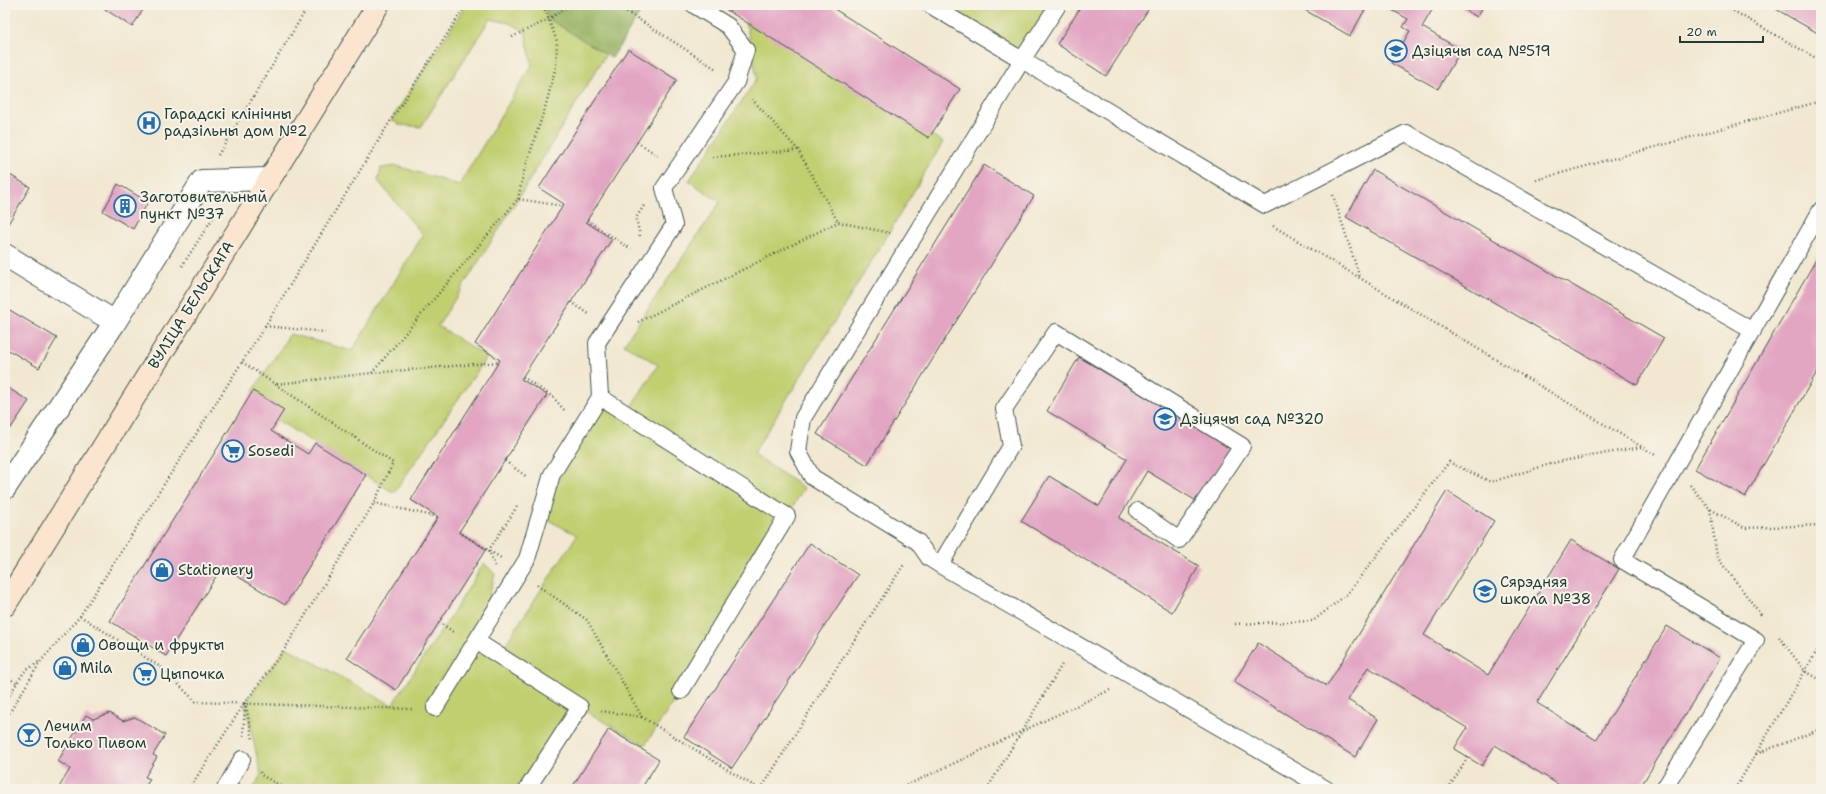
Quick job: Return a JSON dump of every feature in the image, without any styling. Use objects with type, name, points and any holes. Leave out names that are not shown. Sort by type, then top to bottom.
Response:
[{"type":"main road","name":"ВУЛІЦА БЕЛЬСКАГА","points":[[5,605],[378,5]]},
{"type":"street","points":[[5,488],[115,322],[202,181],[269,179]]},
{"type":"street","points":[[5,255],[115,322]]},
{"type":"lane","points":[[434,708],[527,559],[552,474],[600,397],[597,343],[645,258],[674,225],[664,188],[736,82],[746,50],[728,26],[694,5]]},
{"type":"lane","points":[[930,5],[1264,205],[1406,133],[1753,331]]},
{"type":"lane","points":[[1058,5],[1022,60],[803,418],[798,451],[812,477],[918,542],[930,558],[940,565],[1326,789]]},
{"type":"lane","points":[[1664,789],[1756,640],[1622,560],[1674,466],[1753,331],[1821,210]]},
{"type":"lane","points":[[940,565],[1011,446],[1004,409],[1056,332],[1242,446],[1179,540],[1138,511]]},
{"type":"lane","points":[[600,397],[787,516],[681,691]]},
{"type":"lane","points":[[476,641],[580,708],[527,789]]},
{"type":"lane","points":[[225,789],[242,759]]},
{"type":"path","points":[[202,181],[309,5]]},
{"type":"path","points":[[5,720],[41,661],[80,616],[265,326],[391,120],[466,5]]},
{"type":"path","points":[[372,373],[518,199],[524,171],[545,108],[556,66],[557,42],[543,5]]},
{"type":"path","points":[[512,37],[549,19],[570,5]]},
{"type":"path","points":[[1723,5],[1821,61]]},
{"type":"path","points":[[1504,189],[1821,102]]},
{"type":"path","points":[[637,142],[664,160]]},
{"type":"path","points":[[684,159],[798,150]]},
{"type":"path","points":[[1325,174],[1360,278]]},
{"type":"path","points":[[518,199],[564,206]]},
{"type":"path","points":[[645,258],[636,218],[647,200]]},
{"type":"path","points":[[587,221],[645,258]]},
{"type":"path","points":[[632,325],[838,222],[913,238]]},
{"type":"path","points":[[1272,225],[1674,466],[1710,508],[1745,528],[1821,525]]},
{"type":"path","points":[[571,302],[594,316]]},
{"type":"path","points":[[265,326],[325,332]]},
{"type":"path","points":[[242,362],[393,463],[374,504],[286,647],[245,703],[242,759]]},
{"type":"path","points":[[276,384],[372,373],[499,362]]},
{"type":"path","points":[[523,377],[553,396],[580,430]]},
{"type":"path","points":[[1235,624],[1313,621],[1347,594],[1449,462],[1490,482],[1557,462],[1642,447]]},
{"type":"path","points":[[505,461],[533,480]]},
{"type":"path","points":[[490,550],[521,499]]},
{"type":"path","points":[[374,504],[438,517]]},
{"type":"path","points":[[1710,508],[1717,557],[1763,617]]},
{"type":"path","points":[[459,532],[490,550],[587,620],[642,717]]},
{"type":"path","points":[[580,708],[642,717],[760,789],[918,542]]},
{"type":"path","points":[[490,550],[497,569]]},
{"type":"path","points":[[80,616],[162,668],[196,702],[415,709],[434,708]]},
{"type":"path","points":[[1777,635],[1805,671],[1821,680]]},
{"type":"path","points":[[987,789],[1075,644]]},
{"type":"path","points":[[1735,789],[1821,644]]},
{"type":"path","points":[[5,702],[24,672],[41,661]]},
{"type":"path","points":[[5,676],[17,683]]},
{"type":"path","points":[[899,789],[1136,679]]},
{"type":"path","points":[[1756,754],[1821,729]]},
{"type":"path","points":[[1448,789],[1468,757]]},
{"type":"green space","points":[[466,5],[543,5],[549,19],[606,54],[518,199],[438,326],[487,357],[394,493],[277,420],[283,410],[253,391],[290,334],[352,351],[423,235],[378,181],[381,168],[397,166],[459,185],[532,65],[525,31],[509,23],[490,19],[421,127],[400,125],[391,120]]},
{"type":"green space","points":[[543,5],[645,5],[612,58],[549,19]]},
{"type":"green space","points":[[930,5],[1058,5],[1022,60]]},
{"type":"green space","points":[[746,22],[943,142],[753,454],[804,488],[681,691],[645,745],[580,708],[527,789],[253,789],[261,775],[245,703],[286,647],[392,705],[484,563],[495,574],[485,610],[470,636],[499,654],[577,535],[540,516],[600,397],[627,413],[658,365],[624,344],[720,202],[689,181],[757,78]]},
{"type":"building","points":[[99,5],[146,5],[132,27]]},
{"type":"building","points":[[719,5],[828,5],[960,89],[929,138]]},
{"type":"building","points":[[1082,5],[1151,5],[1106,76],[1057,44]]},
{"type":"building","points":[[1305,5],[1376,5],[1374,10],[1367,6],[1350,36],[1303,9]]},
{"type":"building","points":[[1383,5],[1435,5],[1422,27],[1461,50],[1438,89],[1391,63],[1410,31],[1403,27],[1408,19]]},
{"type":"building","points":[[1457,5],[1484,5],[1477,17]]},
{"type":"building","points":[[1769,5],[1821,5],[1821,35]]},
{"type":"building","points":[[628,49],[677,80],[586,222],[612,239],[521,379],[547,395],[459,532],[486,549],[396,690],[347,658],[438,517],[411,500],[500,360],[475,344],[564,204],[539,188]]},
{"type":"building","points":[[984,165],[1034,196],[867,465],[817,434]]},
{"type":"building","points":[[1373,170],[1664,338],[1637,385],[1346,217]]},
{"type":"building","points":[[5,172],[30,187],[5,229]]},
{"type":"building","name":"Заготовительный пункт №37","points":[[118,184],[148,202],[133,229],[103,211]]},
{"type":"building","points":[[1821,251],[1821,365],[1745,497],[1695,469]]},
{"type":"building","points":[[8,309],[57,338],[39,368],[5,348],[5,313]]},
{"type":"building","points":[[1079,357],[1231,448],[1198,502],[1147,471],[1119,518],[1199,566],[1172,612],[1021,521],[1049,476],[1099,506],[1127,459],[1047,411]]},
{"type":"building","points":[[5,386],[29,401],[11,428],[5,424]]},
{"type":"building","points":[[253,391],[284,410],[271,431],[308,454],[315,443],[366,475],[285,605],[222,567],[166,656],[110,621]]},
{"type":"building","points":[[1447,491],[1494,521],[1424,635],[1488,675],[1571,540],[1619,569],[1537,703],[1596,740],[1667,626],[1720,658],[1639,789],[1564,789],[1495,745],[1482,766],[1454,749],[1467,728],[1368,667],[1348,700],[1378,719],[1355,757],[1234,682],[1258,643],[1327,686]]},
{"type":"building","points":[[810,543],[858,575],[732,768],[684,737]]},
{"type":"building","points":[[110,713],[123,721],[135,717],[165,735],[153,755],[157,757],[145,777],[150,779],[144,789],[58,789],[70,769],[58,761],[86,715],[93,719]]},
{"type":"building","points":[[609,729],[659,760],[641,789],[571,789]]},
{"type":"place","name":"Дзіцячы сад №519","points":[[1396,51]]},
{"type":"place","name":"Гарадскі клінічны радзільны дом №2","points":[[149,123]]},
{"type":"place","name":"Заготовительный пункт №37","points":[[125,206]]},
{"type":"place","name":"Дзіцячы сад №320","points":[[1165,419]]},
{"type":"place","name":"Sosedi","points":[[233,451]]},
{"type":"place","name":"Stationery","points":[[162,570]]},
{"type":"place","name":"Сярэдняя школа №38","points":[[1485,591]]},
{"type":"place","name":"Овощи и фрукты","points":[[83,645]]},
{"type":"place","name":"Mila","points":[[65,668]]},
{"type":"place","name":"Цыпочка","points":[[145,674]]},
{"type":"place","name":"Лечим Только Пивом","points":[[29,735]]}]
